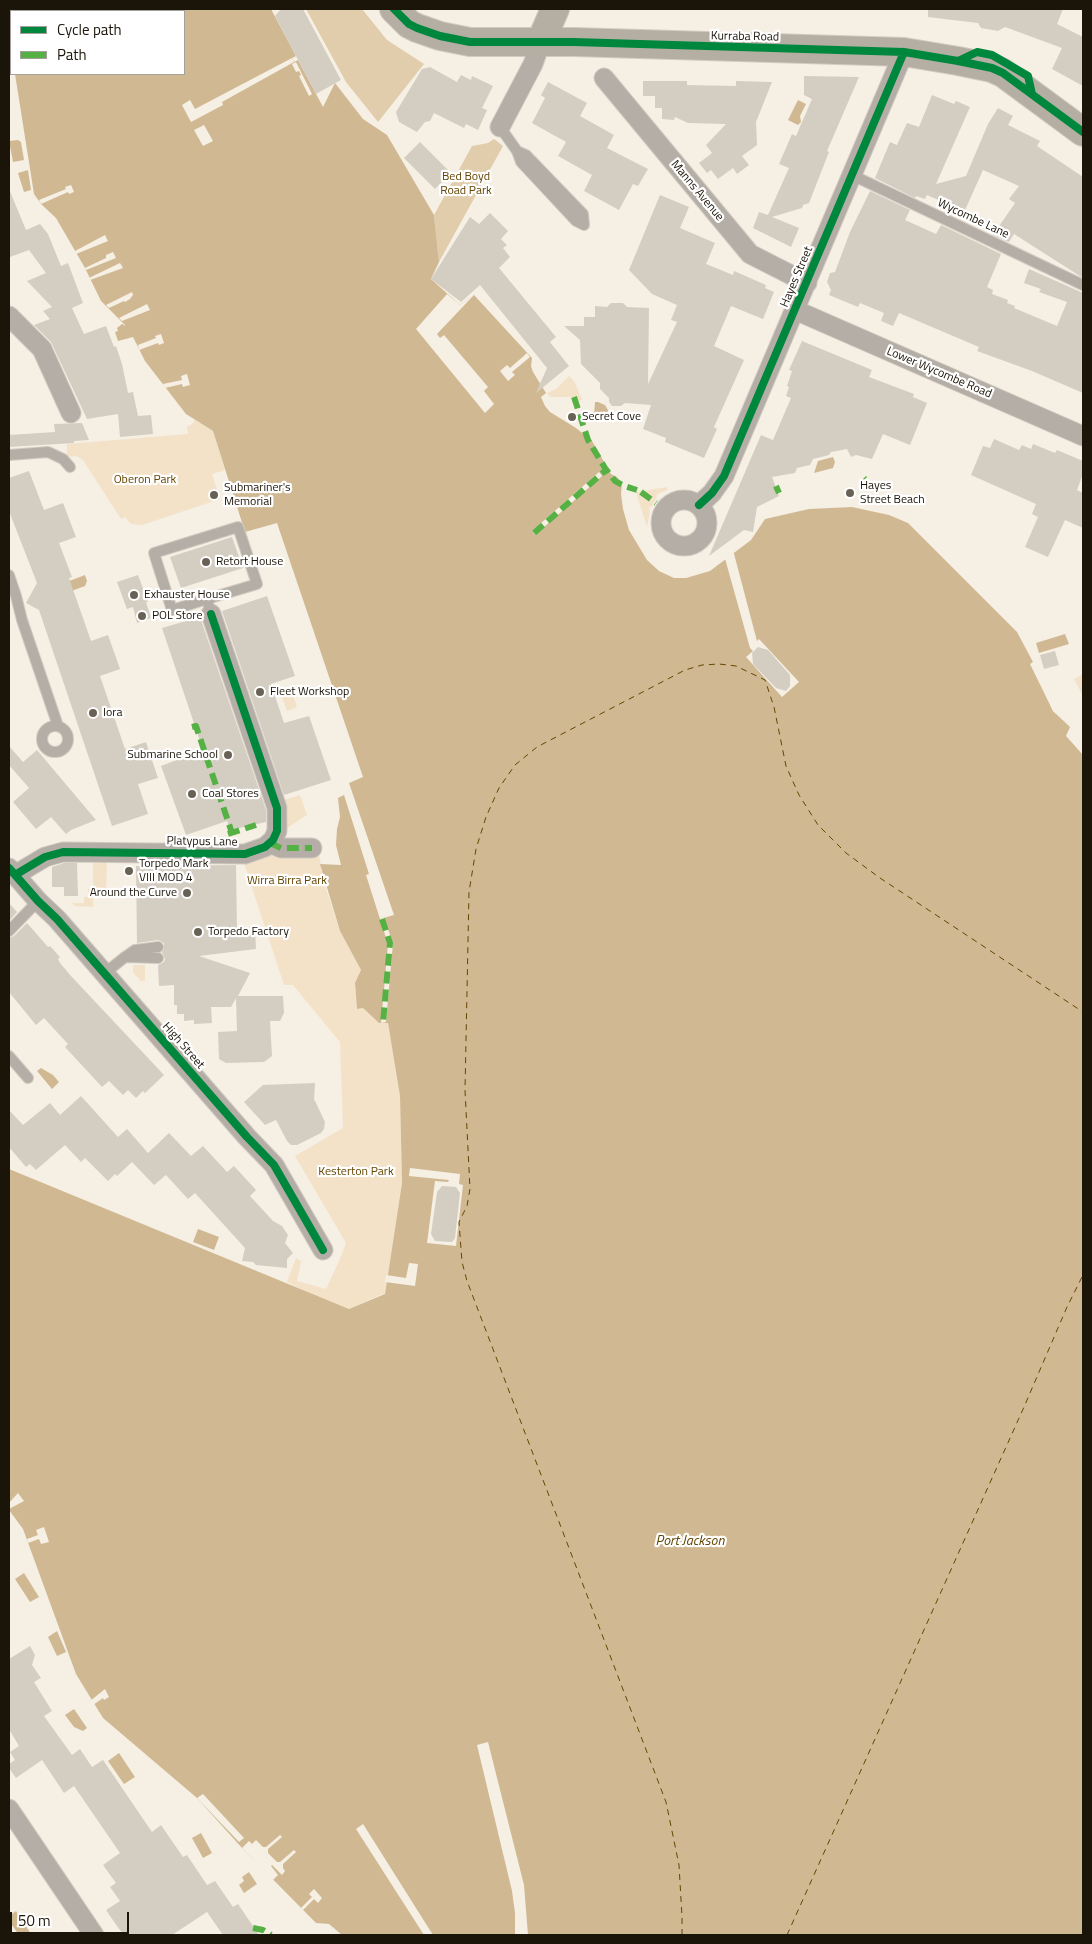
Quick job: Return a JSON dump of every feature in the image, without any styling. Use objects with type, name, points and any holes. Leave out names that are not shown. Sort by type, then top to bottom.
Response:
[{"type":"main road","name":"Kurraba Road","points":[[394,9],[409,24],[440,36],[487,42],[541,41],[904,52],[992,68],[1003,73],[1083,132]]},
{"type":"main road","points":[[541,41],[555,9]]},
{"type":"street","points":[[500,126],[533,64],[541,41]]},
{"type":"street","name":"Hayes Street","points":[[699,505],[712,493],[724,476],[904,52]]},
{"type":"street","name":"Manns Avenue","points":[[604,78],[750,254],[807,283]]},
{"type":"street","name":"Lower Wycombe Road","points":[[795,310],[1083,436]]},
{"type":"street","points":[[9,316],[42,349],[71,413]]},
{"type":"street","points":[[209,607],[276,808],[277,831],[270,843],[281,848],[312,848]]},
{"type":"street","name":"Platypus Lane","points":[[12,872],[45,856],[63,852],[245,854],[265,847],[270,843]]},
{"type":"street","name":"High Street","points":[[12,872],[57,919],[246,1137],[274,1165],[323,1250]]},
{"type":"street","points":[[9,1809],[94,1935]]},
{"type":"lane","points":[[500,126],[509,142],[517,151],[521,162],[576,221],[584,225],[583,214],[526,155],[517,151]]},
{"type":"lane","name":"Wycombe Lane","points":[[852,175],[1083,285]]},
{"type":"lane","points":[[9,455],[48,452],[63,459],[70,467]]},
{"type":"lane","points":[[238,527],[256,584],[209,607],[172,610],[154,553],[238,527]]},
{"type":"lane","points":[[9,575],[22,620],[58,726]]},
{"type":"lane","points":[[9,931],[38,901]]},
{"type":"lane","points":[[105,973],[135,950],[158,947]]},
{"type":"lane","points":[[125,957],[158,958]]},
{"type":"lane","points":[[9,1056],[28,1078]]},
{"type":"green space","points":[[9,9],[162,9],[10,10],[9,60]]},
{"type":"green space","points":[[306,9],[362,9],[387,40],[424,64],[378,122],[346,82]]},
{"type":"green space","name":"Bed Boyd Road Park","points":[[494,139],[503,146],[439,262],[434,215],[472,146],[488,143]]},
{"type":"green space","points":[[569,376],[574,381],[582,399],[580,401],[572,397],[550,397],[547,393],[556,389]]},
{"type":"green space","name":"Oberon Park","points":[[195,420],[213,431],[225,470],[212,474],[220,499],[142,525],[131,524],[125,517],[121,519],[83,460],[76,456],[67,457],[67,444],[188,434],[187,426],[191,425]]},
{"type":"green space","points":[[667,487],[667,490],[657,494],[652,506],[649,508],[647,527],[636,492]]},
{"type":"green space","points":[[1083,674],[1083,696],[1074,679]]},
{"type":"green space","points":[[291,689],[297,707],[287,711],[280,692]]},
{"type":"green space","points":[[300,795],[307,815],[287,828],[288,811],[284,800]]},
{"type":"green space","points":[[283,839],[315,839],[316,854],[319,855],[325,886],[340,931],[361,970],[355,984],[357,1009],[363,1008],[379,1023],[388,1022],[400,1096],[402,1183],[385,1293],[349,1309],[313,1295],[287,1282],[296,1258],[301,1261],[297,1281],[326,1289],[346,1243],[295,1156],[343,1128],[340,1042],[293,985],[284,985],[243,860]]},
{"type":"green space","points":[[93,860],[107,860],[106,891],[100,896],[93,896],[93,907],[75,906],[72,903],[84,903],[84,897],[88,897],[88,889],[93,887]]},
{"type":"green space","points":[[133,965],[145,965],[145,981],[141,981],[133,972]]},
{"type":"water","name":"Port Jackson","points":[[271,9],[296,56],[292,58],[294,62],[298,60],[323,107],[335,83],[363,119],[387,135],[434,215],[439,262],[431,279],[460,305],[474,295],[532,358],[531,366],[533,372],[546,393],[541,397],[545,406],[550,412],[576,428],[592,441],[611,474],[622,483],[623,509],[629,530],[647,560],[659,571],[674,578],[686,578],[710,571],[751,540],[765,519],[809,509],[852,507],[889,515],[908,523],[1017,632],[1033,662],[1030,664],[1053,711],[1070,727],[1066,736],[1083,755],[1083,1935],[342,1935],[329,1924],[316,1923],[242,1848],[197,1798],[103,1718],[76,1674],[23,1529],[9,1510],[9,1169],[349,1309],[385,1294],[402,1183],[400,1096],[388,1023],[379,1023],[363,1008],[357,1009],[355,983],[361,970],[340,931],[320,864],[341,865],[336,845],[340,817],[338,798],[344,795],[369,874],[366,875],[380,919],[394,915],[349,783],[363,777],[277,523],[245,532],[213,431],[186,414],[145,361],[133,337],[118,341],[115,332],[118,331],[117,328],[122,324],[126,326],[101,301],[85,268],[56,218],[41,204],[34,194],[15,75],[185,75],[185,10],[154,10]]},
{"type":"water","points":[[798,100],[806,104],[800,116],[801,122],[798,125],[788,120]]},
{"type":"water","points":[[18,140],[21,142],[24,160],[13,162],[9,141]]},
{"type":"water","points":[[28,170],[31,190],[24,192],[18,173]]},
{"type":"water","points":[[595,402],[605,405],[608,410],[607,421],[601,420],[594,415]]},
{"type":"water","points":[[833,457],[835,462],[833,468],[814,473],[818,461]]},
{"type":"water","points":[[85,575],[87,581],[85,586],[55,597],[51,588]]},
{"type":"water","points":[[1065,634],[1069,644],[1039,653],[1036,643]]},
{"type":"water","points":[[41,1068],[53,1075],[59,1082],[52,1089],[37,1071]]},
{"type":"water","points":[[198,1229],[219,1237],[214,1250],[193,1242]]},
{"type":"water","points":[[24,1573],[39,1597],[30,1602],[15,1579]]},
{"type":"water","points":[[57,1631],[66,1652],[57,1656],[48,1637]]},
{"type":"water","points":[[74,1709],[87,1728],[83,1731],[74,1727],[65,1715]]},
{"type":"water","points":[[119,1753],[135,1777],[124,1784],[108,1761]]},
{"type":"water","points":[[201,1833],[212,1853],[203,1858],[192,1838]]},
{"type":"water","points":[[249,1872],[257,1884],[244,1893],[239,1885],[244,1881],[242,1877]]},
{"type":"water","points":[[16,1911],[30,1935],[19,1935],[9,1921],[9,1916]]},
{"type":"pier","points":[[292,58],[294,62],[222,102],[223,105],[191,122],[182,105],[190,100],[195,109]]},
{"type":"pier","points":[[296,62],[312,94],[309,96],[299,76],[301,75],[299,71],[296,72],[292,64]]},
{"type":"pier","points":[[204,125],[213,141],[203,146],[194,130]]},
{"type":"pier","points":[[71,185],[74,192],[69,194],[68,192],[41,204],[39,200]]},
{"type":"pier","points":[[105,235],[108,241],[76,254],[75,251]]},
{"type":"pier","points":[[113,252],[116,258],[86,270],[85,268],[106,258],[106,255]]},
{"type":"pier","points":[[120,263],[123,268],[90,280],[89,278]]},
{"type":"pier","points":[[132,292],[133,295],[125,302],[109,308],[106,305]]},
{"type":"pier","points":[[447,294],[460,305],[474,295],[437,334],[440,338],[444,335],[488,387],[484,391],[494,404],[485,413],[416,329]]},
{"type":"pier","points":[[147,304],[150,310],[122,321],[119,318]]},
{"type":"pier","points":[[161,334],[164,343],[159,345],[158,343],[139,350],[138,345]]},
{"type":"pier","points":[[527,353],[530,357],[512,372],[515,375],[508,381],[500,371],[507,365],[510,368]]},
{"type":"pier","points":[[187,374],[190,385],[183,387],[182,384],[165,388],[163,384],[182,380],[181,376]]},
{"type":"pier","points":[[599,472],[602,476],[535,535],[532,531]]},
{"type":"pier","points":[[733,550],[757,641],[759,639],[799,682],[782,697],[746,657],[753,651],[750,648],[724,555]]},
{"type":"pier","points":[[1039,677],[1055,710],[1073,728],[1053,711]]},
{"type":"pier","points":[[384,918],[393,943],[386,1022],[381,1023],[388,944],[380,919]]},
{"type":"pier","points":[[410,1168],[460,1174],[459,1184],[463,1185],[456,1246],[427,1243],[435,1181],[448,1182],[449,1180],[409,1176]]},
{"type":"pier","points":[[409,1263],[418,1264],[415,1286],[385,1282],[386,1275],[406,1278]]},
{"type":"pier","points":[[18,1493],[24,1501],[9,1509],[9,1503]]},
{"type":"pier","points":[[44,1527],[49,1542],[41,1544],[39,1539],[28,1543],[27,1539],[38,1535],[36,1530]]},
{"type":"pier","points":[[105,1689],[109,1697],[104,1700],[103,1698],[93,1705],[90,1701]]},
{"type":"pier","points":[[488,1742],[524,1885],[528,1935],[515,1935],[512,1891],[477,1745]]},
{"type":"pier","points":[[203,1794],[244,1838],[239,1842],[197,1798]]},
{"type":"pier","points":[[363,1824],[433,1935],[424,1935],[356,1829]]},
{"type":"pier","points":[[280,1835],[282,1837],[268,1849],[268,1853],[277,1862],[280,1862],[294,1850],[296,1852],[283,1864],[285,1871],[282,1875],[271,1866],[278,1875],[273,1880],[242,1848],[249,1841],[252,1844],[256,1840],[263,1847],[266,1847]]},
{"type":"pier","points":[[314,1889],[322,1898],[318,1903],[314,1899],[303,1910],[301,1908],[312,1897],[309,1894]]},
{"type":"building","points":[[281,9],[303,9],[341,80],[316,94],[275,16]]},
{"type":"building","points":[[928,9],[1063,9],[1057,24],[1083,37],[1083,86],[1052,69],[1062,48],[1005,27],[998,31],[981,28],[978,23],[928,17]]},
{"type":"building","points":[[430,67],[457,82],[461,75],[471,80],[472,76],[493,86],[482,108],[487,110],[478,130],[466,124],[464,128],[434,113],[430,121],[425,122],[417,132],[399,122],[396,112],[422,69]]},
{"type":"building","points":[[804,76],[859,77],[827,151],[829,152],[809,203],[803,205],[802,208],[772,217],[799,228],[791,247],[753,228],[759,212],[768,215],[789,168],[779,164],[792,134],[796,136],[812,99],[804,95]]},
{"type":"building","points":[[643,81],[687,81],[687,85],[736,86],[736,81],[772,82],[756,122],[757,145],[742,156],[749,165],[737,174],[733,168],[718,179],[711,170],[707,173],[699,163],[712,153],[706,145],[726,124],[688,123],[675,117],[674,120],[662,119],[662,108],[655,108],[655,96],[643,96]]},
{"type":"building","points":[[548,82],[587,103],[580,116],[614,135],[607,148],[648,169],[638,186],[633,184],[619,210],[584,191],[592,175],[558,156],[566,142],[532,123],[545,98],[541,95]]},
{"type":"building","points":[[932,95],[954,104],[956,101],[970,107],[936,184],[966,176],[988,124],[998,108],[1013,116],[1008,125],[1040,141],[1037,146],[1083,177],[1083,278],[1014,234],[1009,242],[993,235],[1015,203],[1009,199],[1019,186],[983,170],[961,219],[947,212],[950,205],[927,195],[925,199],[916,196],[915,198],[875,178],[890,142],[897,145],[907,123],[919,127]]},
{"type":"building","points":[[420,142],[451,173],[435,189],[404,158]]},
{"type":"building","points":[[9,189],[26,230],[40,224],[48,234],[61,266],[68,263],[83,303],[72,308],[84,334],[106,326],[122,364],[128,393],[133,392],[138,416],[151,415],[153,434],[120,437],[118,414],[87,419],[51,342],[34,325],[50,319],[43,311],[52,307],[27,281],[46,273],[29,250],[10,257]]},
{"type":"building","points":[[870,191],[910,210],[905,220],[936,234],[941,225],[1001,254],[987,287],[993,290],[992,294],[1008,300],[1007,303],[1015,306],[1014,308],[1057,326],[1067,302],[1039,292],[1041,289],[1024,283],[1029,269],[1083,293],[1083,393],[1032,371],[977,351],[979,347],[899,313],[893,326],[881,321],[884,313],[860,303],[858,307],[829,295],[831,290],[827,282],[830,273],[835,272],[850,232]]},
{"type":"building","points":[[660,195],[689,207],[680,228],[715,243],[706,264],[733,275],[734,271],[766,285],[765,288],[774,292],[763,319],[731,306],[714,346],[744,360],[714,427],[717,429],[704,458],[665,442],[666,438],[643,429],[651,405],[625,403],[621,406],[612,406],[609,398],[600,389],[600,383],[581,364],[580,340],[564,326],[584,326],[584,317],[595,317],[595,306],[607,307],[611,303],[623,303],[627,307],[649,308],[648,384],[677,322],[671,320],[677,305],[652,294],[629,270]]},
{"type":"building","points":[[490,213],[508,231],[501,239],[507,245],[503,248],[510,257],[499,268],[556,337],[550,342],[569,366],[536,393],[547,368],[480,285],[461,302],[431,279],[470,217],[479,224]]},
{"type":"building","points":[[802,341],[872,370],[869,377],[914,394],[913,397],[927,403],[910,445],[883,434],[872,459],[856,455],[851,457],[847,449],[831,452],[829,455],[813,459],[810,465],[797,468],[795,473],[772,477],[779,496],[757,507],[753,532],[744,530],[709,556],[761,435],[773,440],[791,398],[786,396],[792,371],[789,370]]},
{"type":"building","points":[[82,423],[89,440],[74,441],[74,443],[9,447],[9,435],[55,432],[54,424]]},
{"type":"building","points":[[994,439],[1019,450],[1022,445],[1031,449],[1033,444],[1055,453],[1057,450],[1083,461],[1083,474],[1077,490],[1083,493],[1083,528],[1065,520],[1048,557],[1025,547],[1038,517],[1032,514],[1036,504],[971,475],[983,446],[990,448]]},
{"type":"building","name":"Iora","points":[[29,471],[44,510],[63,503],[76,537],[59,543],[72,577],[69,578],[91,641],[108,635],[120,669],[100,676],[125,749],[146,742],[158,778],[138,784],[148,814],[112,826],[39,610],[26,603],[37,583],[9,511],[9,478]]},
{"type":"building","name":"Retort House","points":[[232,537],[243,568],[181,588],[170,557]]},
{"type":"building","name":"Exhauster House","points":[[138,575],[148,602],[146,602],[151,618],[137,623],[133,607],[127,609],[117,582]]},
{"type":"building","name":"Fleet Workshop","points":[[267,596],[295,676],[271,684],[284,723],[309,716],[331,780],[284,795],[222,611]]},
{"type":"building","name":"Submarine School","points":[[200,617],[266,810],[266,822],[230,830],[227,821],[186,835],[161,766],[203,750],[162,628]]},
{"type":"building","points":[[758,647],[768,650],[790,675],[790,686],[786,691],[776,688],[753,664],[752,653]]},
{"type":"building","points":[[1055,651],[1059,665],[1044,669],[1040,655]]},
{"type":"building","points":[[9,746],[23,762],[37,750],[96,820],[71,830],[66,834],[51,817],[36,829],[13,802],[29,788],[9,765]]},
{"type":"building","points":[[64,863],[77,863],[78,896],[64,896],[64,887],[52,887],[52,867]]},
{"type":"building","name":"Torpedo Factory","points":[[236,865],[237,930],[255,929],[256,949],[199,956],[250,973],[238,996],[283,996],[284,1013],[280,1021],[270,1021],[272,1056],[264,1062],[226,1063],[219,1059],[218,1032],[237,1031],[236,998],[231,1007],[211,1007],[212,1023],[194,1024],[194,1020],[184,1021],[184,1014],[177,1014],[177,1005],[174,1005],[174,985],[159,986],[158,965],[164,962],[165,959],[162,952],[164,943],[158,940],[137,943],[136,866]]},
{"type":"building","points":[[9,903],[17,912],[9,921]]},
{"type":"building","points":[[27,923],[48,947],[50,946],[60,957],[58,959],[60,963],[71,976],[164,1075],[145,1093],[143,1091],[136,1098],[128,1090],[123,1095],[109,1081],[102,1087],[65,1047],[68,1044],[44,1018],[36,1025],[9,992],[9,938],[14,936]]},
{"type":"building","points":[[315,1083],[314,1099],[325,1122],[324,1129],[321,1133],[297,1145],[291,1145],[287,1141],[276,1120],[265,1125],[244,1102],[263,1085]]},
{"type":"building","points":[[81,1096],[118,1137],[127,1129],[148,1153],[169,1133],[191,1156],[203,1146],[227,1172],[234,1166],[256,1190],[250,1196],[273,1221],[282,1226],[288,1235],[285,1243],[293,1253],[287,1259],[287,1268],[256,1265],[253,1262],[242,1261],[245,1248],[195,1193],[188,1199],[166,1175],[154,1185],[132,1162],[117,1176],[115,1174],[108,1181],[85,1158],[81,1162],[65,1145],[36,1170],[30,1164],[26,1167],[9,1147],[9,1110],[23,1125],[50,1103],[60,1115]]},
{"type":"building","points":[[442,1186],[456,1187],[460,1193],[455,1238],[452,1242],[435,1241],[431,1234],[437,1192]]},
{"type":"building","points":[[30,1646],[35,1655],[32,1665],[41,1678],[34,1682],[52,1711],[44,1716],[72,1755],[80,1749],[92,1767],[103,1760],[152,1832],[161,1825],[183,1857],[187,1855],[207,1885],[215,1881],[233,1907],[238,1904],[259,1935],[223,1935],[207,1912],[172,1935],[125,1935],[119,1929],[106,1910],[120,1901],[110,1887],[116,1883],[103,1865],[120,1853],[74,1786],[64,1793],[42,1760],[16,1778],[9,1768],[9,1764],[15,1760],[10,1752],[19,1746],[9,1729],[9,1659]]},
{"type":"waterway","points":[[9,27],[10,32]]},
{"type":"ferry route","points":[[682,1935],[679,1865],[666,1802],[467,1281],[462,1262],[459,1222],[467,1206],[470,1189],[465,1090],[469,892],[476,849],[486,817],[499,788],[515,765],[537,747],[685,670],[702,665],[736,666],[765,680],[774,707],[786,766],[799,795],[818,825],[846,853],[880,878],[1083,1012]]},
{"type":"ferry route","points":[[787,1935],[1067,1307],[1083,1275]]},
{"type":"marked path","points":[[574,397],[588,440],[605,468],[615,481],[637,490]]},
{"type":"marked path","points":[[534,533],[606,470]]},
{"type":"marked path","points":[[776,486],[779,493]]},
{"type":"marked path","points":[[641,492],[656,503]]},
{"type":"marked path","points":[[192,727],[196,726],[232,833]]},
{"type":"marked path","points":[[228,834],[256,825]]},
{"type":"marked path","points":[[270,843],[281,848],[312,848]]},
{"type":"marked path","points":[[382,919],[390,943],[383,1023]]},
{"type":"marked path","points":[[253,1928],[263,1930],[271,1935]]},
{"type":"cycle path","points":[[394,9],[409,24],[417,28],[440,36],[470,42],[574,42],[904,52],[958,61],[992,68],[1003,73],[1083,132]]},
{"type":"cycle path","points":[[699,505],[712,493],[724,476],[904,52]]},
{"type":"cycle path","points":[[958,61],[977,52],[992,55],[1028,76],[1032,94]]},
{"type":"cycle path","points":[[15,875],[45,857],[63,852],[245,854],[265,847],[273,840],[277,831],[277,808],[211,614]]},
{"type":"cycle path","points":[[9,868],[57,919],[247,1137],[274,1165],[323,1250]]},
{"type":"place","name":"Secret Cove","points":[[572,417]]},
{"type":"place","name":"Hayes Street Beach","points":[[850,493]]},
{"type":"place","name":"Submariner's Memorial","points":[[214,495]]},
{"type":"place","name":"Retort House","points":[[206,562]]},
{"type":"place","name":"Exhauster House","points":[[134,595]]},
{"type":"place","name":"POL Store","points":[[142,616]]},
{"type":"place","name":"Fleet Workshop","points":[[260,692]]},
{"type":"place","name":"Iora","points":[[93,713]]},
{"type":"place","name":"Submarine School","points":[[228,755]]},
{"type":"place","name":"Coal Stores","points":[[192,794]]},
{"type":"place","name":"Torpedo Mark VIII MOD 4","points":[[129,871]]},
{"type":"place","name":"Around the Curve","points":[[187,893]]},
{"type":"place","name":"Torpedo Factory","points":[[198,932]]},
{"type":"park label","name":"Wirra Birra Park","points":[[287,881]]},
{"type":"park label","name":"Kesterton Park","points":[[356,1172]]}]
